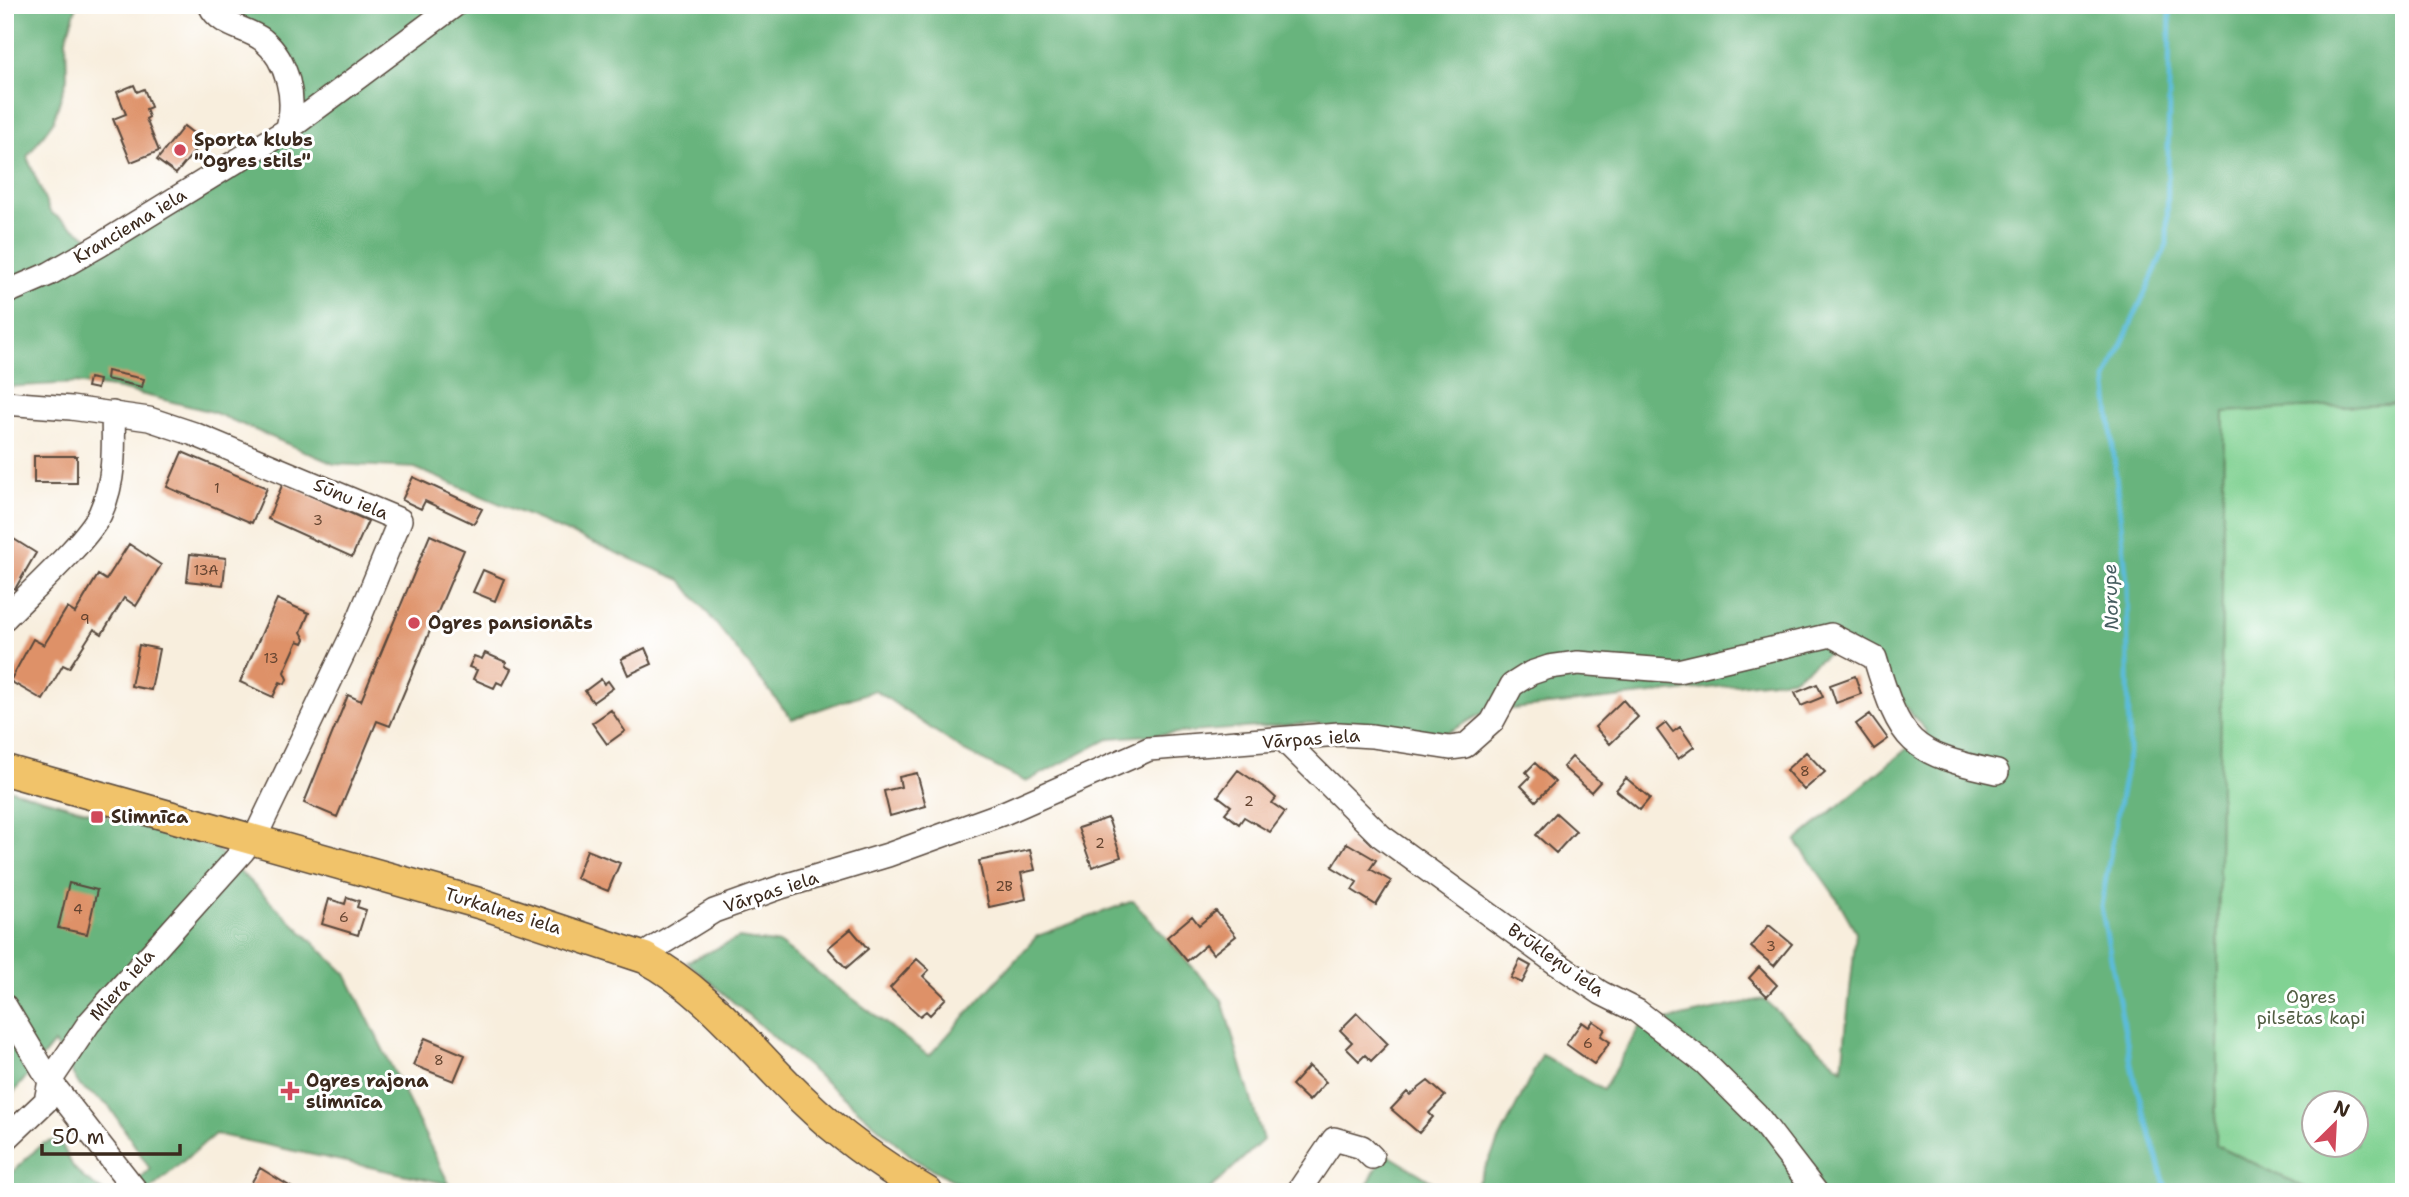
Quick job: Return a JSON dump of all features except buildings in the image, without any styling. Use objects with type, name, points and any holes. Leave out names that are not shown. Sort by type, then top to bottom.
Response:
[{"type":"main road","name":"Turkalnes iela","points":[[5,770],[482,904],[601,941],[645,958],[669,971],[704,1000],[842,1136],[876,1162],[927,1192]]},
{"type":"street","points":[[210,5],[228,24],[263,40],[274,53],[292,97],[287,130]]},
{"type":"street","name":"Kranciema iela","points":[[5,293],[49,274],[100,245],[287,130],[455,5]]},
{"type":"street","name":"Sūnu iela","points":[[5,403],[149,419],[194,434],[400,520],[354,631],[253,838]]},
{"type":"street","points":[[5,618],[99,517],[107,495],[114,460],[113,413]]},
{"type":"street","name":"Vārpas iela","points":[[645,958],[651,950],[714,911],[781,887],[888,855],[1004,813],[1149,749],[1339,734],[1373,736],[1450,748],[1465,746],[1492,722],[1512,685],[1531,673],[1577,663],[1678,671],[1831,635],[1875,658],[1889,706],[1907,737],[1942,760],[1997,772]]},
{"type":"street","name":"Brūkleņu iela","points":[[1284,740],[1381,836],[1601,993],[1637,1011],[1705,1063],[1756,1114],[1815,1192]]},
{"type":"street","name":"Miera iela","points":[[5,1140],[46,1101],[50,1082],[89,1023],[253,838]]},
{"type":"street","points":[[5,1006],[50,1082],[137,1192]]},
{"type":"street","points":[[1298,1192],[1334,1139],[1362,1147],[1372,1157]]},
{"type":"green space","points":[[5,5],[77,5],[66,39],[67,78],[53,122],[27,157],[50,212],[100,245],[287,130],[283,68],[210,5],[2404,5],[2404,403],[2224,412],[2216,1145],[2314,1192],[1473,1192],[1542,1055],[1603,1090],[1640,1026],[1763,999],[1842,1069],[1856,932],[1838,900],[1796,841],[1927,732],[1848,640],[1792,679],[1485,712],[1445,734],[1310,723],[1110,738],[1026,782],[964,751],[875,690],[792,719],[681,580],[415,468],[334,464],[213,412],[120,389],[76,383],[5,387]]},
{"type":"green space","name":"Ogres pilsētas kapi","points":[[2404,403],[2404,1192],[2314,1192],[2216,1145],[2224,411]]},
{"type":"green space","points":[[5,788],[214,847],[346,974],[449,1184],[215,1134],[147,1192],[126,1192],[150,1169],[109,1106],[80,1086],[54,1043],[5,1103]]},
{"type":"green space","points":[[1133,901],[1222,1000],[1263,1140],[1207,1192],[975,1192],[917,1161],[687,962],[739,938],[780,944],[929,1056],[1037,936]]},
{"type":"green space","points":[[59,1139],[73,1167],[104,1192],[5,1192],[5,1179],[42,1144]]},
{"type":"green space","points":[[1385,1153],[1449,1192],[1363,1192]]},
{"type":"waterway","name":"Norupe","points":[[2167,1192],[2133,1074],[2101,906],[2129,750],[2127,582],[2106,379],[2167,244],[2170,5]]},
{"type":"place","name":"Sporta klubs \"Ogres stils\"","points":[[180,150]]},
{"type":"place","name":"Ogres pansionāts","points":[[414,623]]},
{"type":"place","name":"Slimnīca","points":[[97,817]]},
{"type":"place","name":"Ogres rajona slimnīca","points":[[290,1091]]}]
